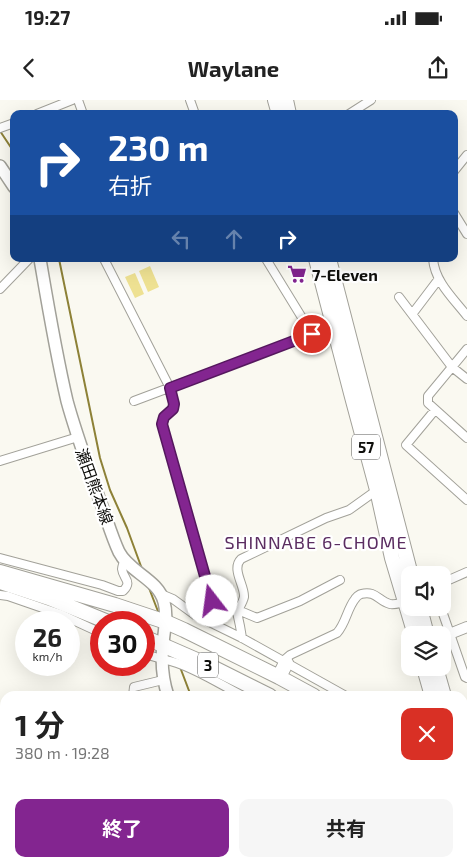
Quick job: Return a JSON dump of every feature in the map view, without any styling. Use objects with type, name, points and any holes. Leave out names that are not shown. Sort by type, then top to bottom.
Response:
[{"type":"highway","name":"57","points":[[317,262],[378,490],[392,558],[401,588]]},
{"type":"highway","name":"57","points":[[330,262],[409,566]]},
{"type":"highway","name":"3","points":[[0,572],[115,605],[166,622],[305,691]]},
{"type":"highway","points":[[0,582],[49,598],[90,615]]},
{"type":"highway","name":"3","points":[[155,641],[260,691]]},
{"type":"highway","points":[[279,677],[285,662]]},
{"type":"highway","points":[[426,676],[431,691]]},
{"type":"highway","points":[[438,676],[443,691]]},
{"type":"main road","points":[[0,166],[10,181]]},
{"type":"main road","name":"瀬田熊本線","points":[[41,262],[67,400],[119,553],[160,594]]},
{"type":"main road","points":[[160,594],[166,611],[162,659],[163,680],[166,691]]},
{"type":"street","points":[[47,110],[72,100]]},
{"type":"street","points":[[355,110],[371,100]]},
{"type":"street","points":[[458,166],[467,155]]},
{"type":"street","points":[[464,222],[467,234]]},
{"type":"street","points":[[0,289],[26,262]]},
{"type":"street","points":[[106,262],[170,388],[174,404],[173,409],[164,417],[162,424],[212,601]]},
{"type":"street","points":[[268,262],[312,334]]},
{"type":"street","points":[[433,262],[438,280],[467,316]]},
{"type":"street","points":[[413,313],[438,280]]},
{"type":"street","points":[[400,298],[452,367],[467,380]]},
{"type":"street","points":[[134,401],[334,326]]},
{"type":"street","points":[[467,349],[428,396],[428,403],[467,438]]},
{"type":"street","points":[[435,410],[406,445],[467,500]]},
{"type":"street","points":[[0,462],[78,437]]},
{"type":"street","points":[[242,638],[237,611],[244,598],[237,562],[326,518],[349,510],[378,490]]},
{"type":"street","points":[[0,558],[118,591],[123,591],[126,588],[127,582],[122,570],[124,560]]},
{"type":"street","points":[[451,579],[467,572]]},
{"type":"street","points":[[212,601],[257,618],[300,602],[340,580]]},
{"type":"street","points":[[160,594],[172,599],[195,615],[242,638],[337,691]]},
{"type":"street","points":[[285,662],[290,654],[337,633],[342,628],[358,595],[374,594],[388,604],[401,603]]},
{"type":"street","points":[[0,595],[60,614],[90,628]]},
{"type":"street","points":[[195,615],[212,601]]},
{"type":"street","points":[[451,634],[467,627]]},
{"type":"street","points":[[451,646],[467,678]]},
{"type":"street","points":[[155,658],[176,662],[233,691]]},
{"type":"street","points":[[134,691],[134,687],[163,680]]},
{"type":"shaded area","points":[[150,266],[159,287],[148,292],[139,271]]},
{"type":"shaded area","points":[[135,273],[144,294],[135,298],[125,277]]},
{"type":"waterway","points":[[0,131],[10,146]]},
{"type":"waterway","points":[[60,262],[100,458],[110,490],[142,569]]},
{"type":"waterway","points":[[149,588],[159,614]]},
{"type":"waterway","points":[[180,667],[189,691]]},
{"type":"place","name":"7-Eleven","points":[[297,274]]},
{"type":"district","name":"SHINNABE 6-CHOME","points":[[316,542]]},
{"type":"route","points":[[212,601],[162,424],[164,417],[173,409],[174,404],[170,388],[312,334]]}]
